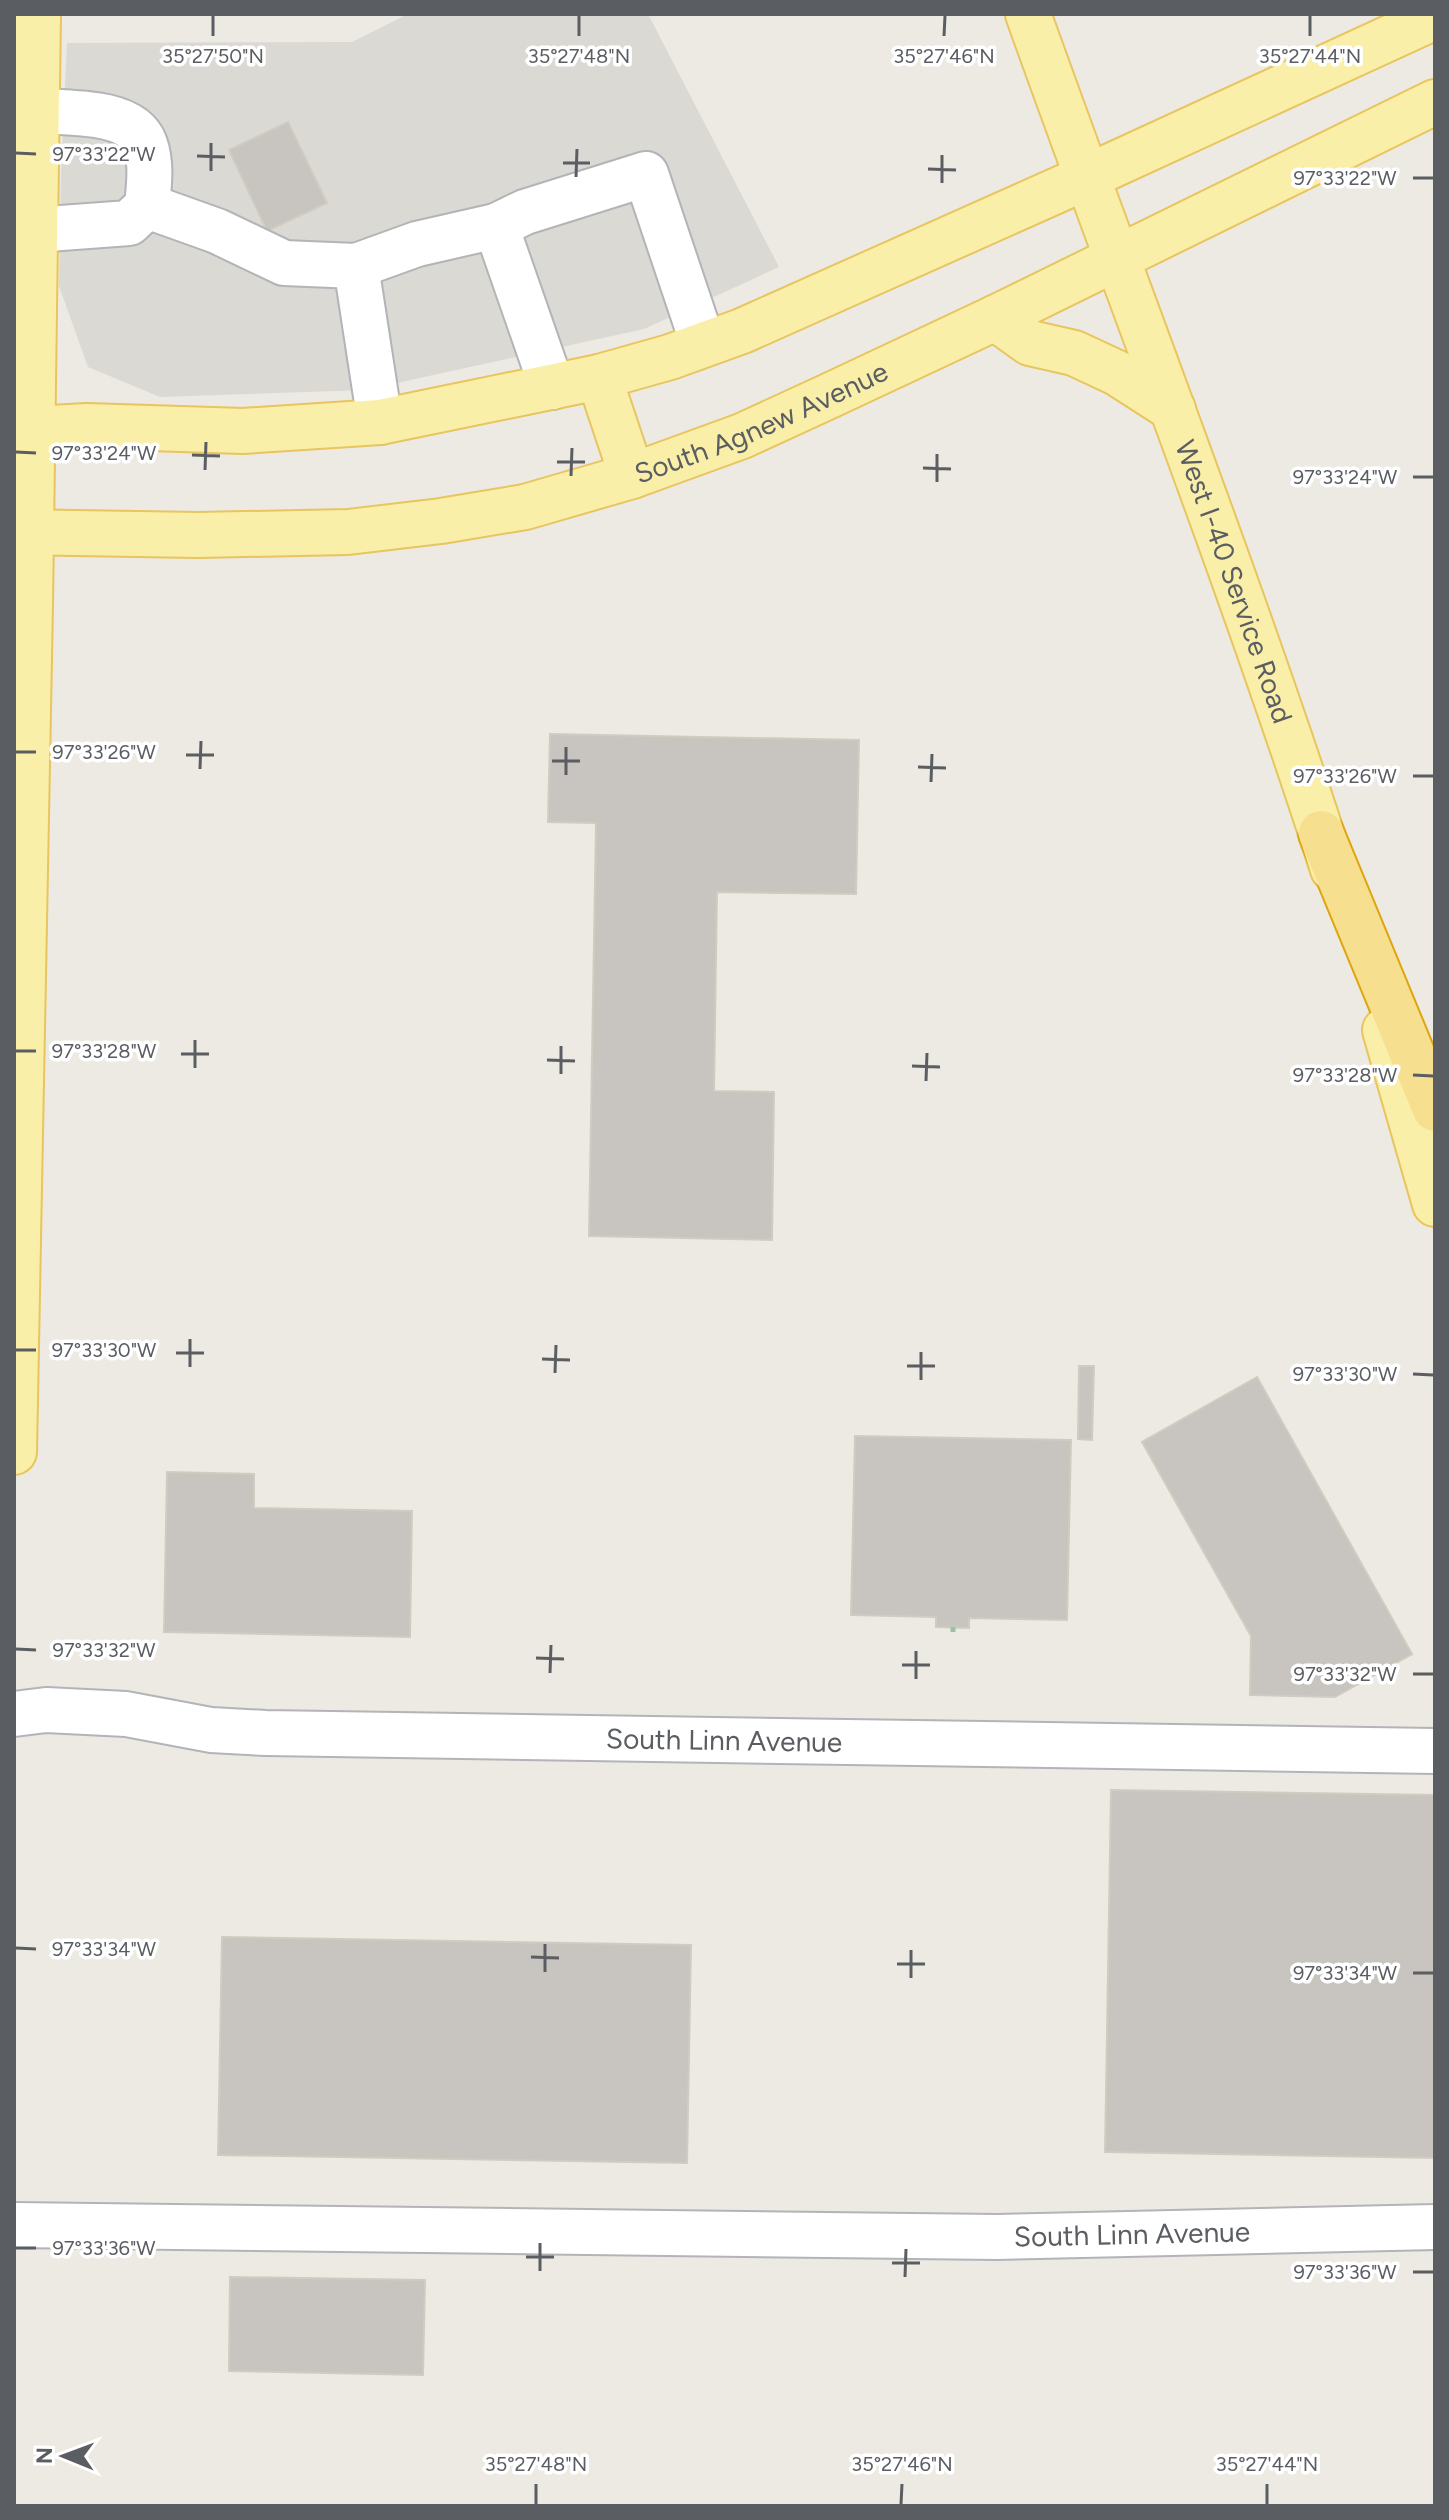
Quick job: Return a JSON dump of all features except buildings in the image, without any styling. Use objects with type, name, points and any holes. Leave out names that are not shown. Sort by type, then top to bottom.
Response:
[{"type":"highway","points":[[1321,833],[1435,1109]]},
{"type":"main road","points":[[14,1452],[23,430],[34,230],[38,14]]},
{"type":"main road","name":"West I-40 Service Road","points":[[1028,14],[1173,409],[1321,833],[1396,1064],[1435,1204]]},
{"type":"main road","points":[[23,430],[87,426],[243,431],[380,422],[599,377],[670,357],[742,331],[1435,17]]},
{"type":"main road","name":"South Agnew Avenue","points":[[22,532],[198,535],[348,532],[525,507],[632,476],[742,436],[995,318],[1435,102]]},
{"type":"main road","points":[[995,318],[1030,343],[1074,353],[1117,373],[1173,409]]},
{"type":"main road","points":[[599,377],[632,476]]},
{"type":"street","points":[[34,230],[129,223],[147,206],[150,174],[145,141],[125,122],[92,115],[36,111]]},
{"type":"street","points":[[147,206],[217,231],[284,263],[356,266],[417,244],[496,226],[525,212],[646,174],[703,344]]},
{"type":"street","points":[[496,226],[552,387]]},
{"type":"street","points":[[356,266],[380,422]]},
{"type":"street","name":"South Linn Avenue","points":[[14,1714],[46,1710],[126,1714],[211,1730],[266,1733],[1435,1751]]},
{"type":"street","name":"South Linn Avenue","points":[[14,2225],[997,2237],[1435,2227]]},
{"type":"shaded area","points":[[408,14],[648,14],[779,267],[644,329],[365,390],[160,397],[88,367],[59,286],[67,43],[352,42]]}]
